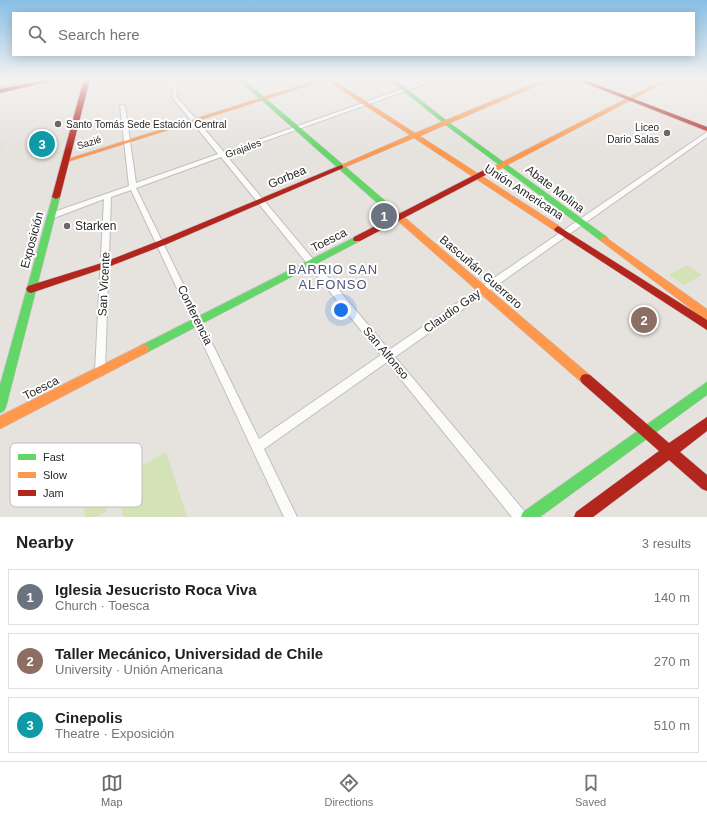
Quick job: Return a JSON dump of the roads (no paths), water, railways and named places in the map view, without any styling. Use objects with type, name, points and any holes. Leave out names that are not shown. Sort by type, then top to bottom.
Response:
[{"type":"street","name":"Exposición","points":[[0,407],[81,103]]},
{"type":"street","name":"San Alfonso","points":[[180,103],[520,517]]},
{"type":"street","name":"Sazié","points":[[66,161],[247,103]]},
{"type":"street","name":"Bascuñán Guerrero","points":[[269,103],[707,484]]},
{"type":"street","name":"Abate Molina","points":[[422,103],[707,315]]},
{"type":"street","name":"Gorbea","points":[[31,289],[105,265],[160,244],[491,103]]},
{"type":"street","name":"Toesca","points":[[0,422],[619,103]]},
{"type":"street","points":[[642,103],[707,129]]},
{"type":"street","name":"Grajales","points":[[51,216],[366,104]]},
{"type":"street","name":"Unión Americana","points":[[366,104],[707,326]]},
{"type":"street","name":"Conferencia","points":[[122,106],[133,188],[291,517]]},
{"type":"street","name":"Claudio Gay","points":[[257,447],[707,134]]},
{"type":"street","name":"San Vicente","points":[[100,371],[108,196]]},
{"type":"street","points":[[650,289],[659,286],[659,280]]},
{"type":"street","points":[[673,304],[674,298],[683,297]]},
{"type":"street","points":[[528,517],[707,388]]},
{"type":"street","points":[[581,517],[707,423]]},
{"type":"railway","points":[[0,150],[4,143]]},
{"type":"place","name":"Santo Tomás Sede Estación Central","points":[[58,124]]},
{"type":"place","name":"Liceo Dario Salas","points":[[667,133]]},
{"type":"place","name":"Cinepolis","points":[[42,144]]},
{"type":"place","name":"Iglesia Jesucristo Roca Viva","points":[[384,216]]},
{"type":"place","name":"Starken","points":[[67,226]]},
{"type":"place","name":"Taller Mecánico, Universidad de Chile","points":[[644,320]]},
{"type":"district","name":"BARRIO SAN ALFONSO","points":[[333,276]]}]
